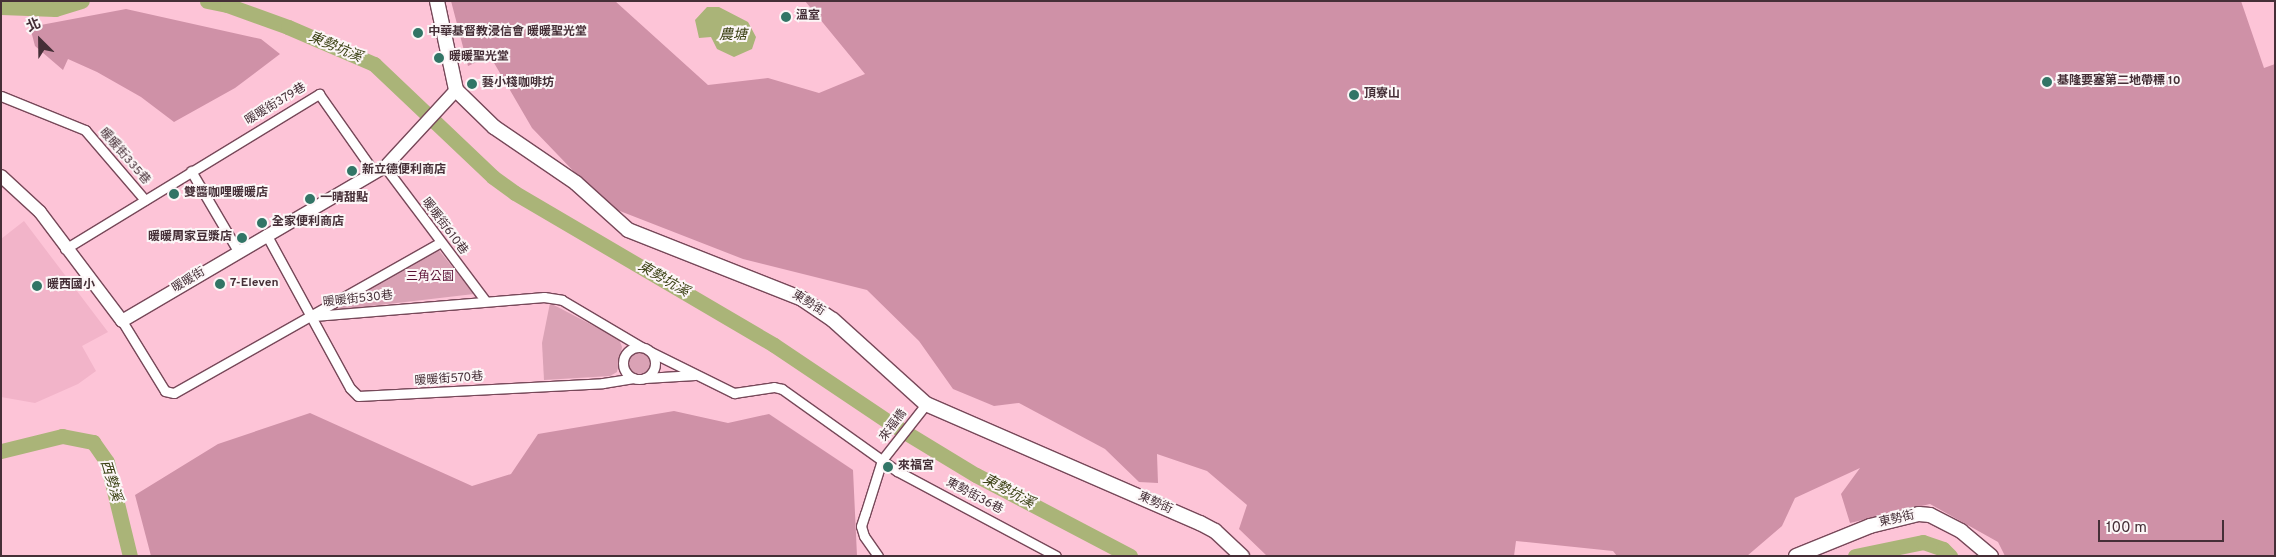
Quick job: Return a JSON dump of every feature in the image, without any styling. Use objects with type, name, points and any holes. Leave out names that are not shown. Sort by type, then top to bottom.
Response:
[{"type":"main road","points":[[437,1],[452,94]]},
{"type":"main road","name":"東勢街","points":[[452,94],[494,127],[576,183],[628,230],[774,285],[813,305],[922,409],[1208,527],[1242,556]]},
{"type":"main road","name":"東勢街","points":[[1796,556],[1870,526],[1919,514],[1930,515],[1961,531],[1991,556]]},
{"type":"street","name":"暖暖街379巷","points":[[64,249],[319,94],[380,170]]},
{"type":"street","name":"暖暖街","points":[[122,321],[266,234],[380,170],[414,139],[452,94]]},
{"type":"street","name":"暖暖街335巷","points":[[1,96],[85,130],[145,200]]},
{"type":"street","name":"暖暖街610巷","points":[[380,170],[484,300]]},
{"type":"street","points":[[191,171],[238,251]]},
{"type":"street","points":[[1,176],[40,212],[64,249],[122,321]]},
{"type":"street","name":"暖暖街570巷","points":[[266,234],[350,388],[364,397],[603,383],[634,378]]},
{"type":"street","points":[[311,317],[439,243]]},
{"type":"street","name":"暖暖街530巷","points":[[122,321],[165,391],[174,392],[311,317],[484,300],[544,297],[562,300],[642,347]]},
{"type":"street","points":[[695,375],[634,378],[623,367],[624,356],[631,348],[642,347],[734,393],[774,387],[782,389],[882,460],[861,526],[878,556]]},
{"type":"street","points":[[644,378],[655,366],[650,352]]},
{"type":"street","name":"來福橋","points":[[882,460],[922,409]]},
{"type":"street","name":"東勢街36巷","points":[[882,460],[1056,556]]},
{"type":"shaded area","points":[[451,1],[615,1],[708,85],[768,78],[819,93],[865,74],[805,1],[2241,1],[2264,68],[2275,64],[2275,556],[2005,556],[1998,542],[1930,504],[1850,523],[1841,494],[1860,468],[1795,498],[1782,526],[1747,556],[1617,556],[1613,551],[1516,541],[1514,556],[1267,556],[1239,529],[1247,505],[1207,471],[1157,454],[1158,483],[1139,482],[1105,449],[1019,403],[994,406],[953,389],[919,341],[867,290],[743,259],[607,206],[532,128],[490,56],[468,66]]},
{"type":"shaded area","points":[[126,9],[261,39],[280,54],[235,88],[174,122],[141,97],[97,72],[68,59],[63,70],[35,46],[30,27]]},
{"type":"shaded area","name":"暖西國小","points":[[24,221],[108,332],[82,346],[96,371],[78,384],[35,403],[1,397],[1,239]]},
{"type":"shaded area","points":[[674,411],[728,423],[769,414],[853,470],[857,556],[151,556],[135,495],[218,444],[310,413],[472,486],[511,474],[538,434]]},
{"type":"green space","name":"三角公園","points":[[438,249],[474,294],[328,311]]},
{"type":"green space","points":[[550,303],[619,339],[622,347],[617,372],[610,376],[544,380],[542,343]]},
{"type":"green space","points":[[639,351],[647,355],[651,363],[647,371],[639,375],[631,371],[627,363],[631,355]]},
{"type":"water","name":"農塘","points":[[707,7],[719,7],[748,22],[756,37],[752,49],[734,57],[717,49],[711,37],[699,38],[695,20]]},
{"type":"waterway","name":"東勢坑溪","points":[[1,7],[55,9],[82,1]]},
{"type":"waterway","name":"東勢坑溪","points":[[207,1],[227,5],[288,27],[374,64],[493,177],[515,193],[774,345],[890,423],[976,475],[1130,556]]},
{"type":"waterway","name":"西勢溪","points":[[1,451],[62,436],[93,442],[107,462],[130,556]]},
{"type":"waterway","name":"東勢坑溪","points":[[1855,556],[1923,542],[1943,549],[1950,556]]},
{"type":"place","name":"溫室","points":[[786,17]]},
{"type":"place","name":"中華基督教浸信會 暖暖聖光堂","points":[[418,33]]},
{"type":"place","name":"暖暖聖光堂","points":[[439,58]]},
{"type":"place","name":"基隆要塞第二地帶標 10","points":[[2047,82]]},
{"type":"place","name":"藝小棧咖啡坊","points":[[472,84]]},
{"type":"place","name":"頂寮山","points":[[1354,95]]},
{"type":"place","name":"新立德便利商店","points":[[352,171]]},
{"type":"place","name":"雙醬咖哩暖暖店","points":[[174,194]]},
{"type":"place","name":"一晴甜點","points":[[310,199]]},
{"type":"place","name":"全家便利商店","points":[[262,223]]},
{"type":"place","name":"暖暖周家豆漿店","points":[[242,238]]},
{"type":"place","name":"7-Eleven","points":[[220,284]]},
{"type":"place","name":"暖西國小","points":[[37,286]]},
{"type":"place","name":"來福宮","points":[[888,467]]}]
